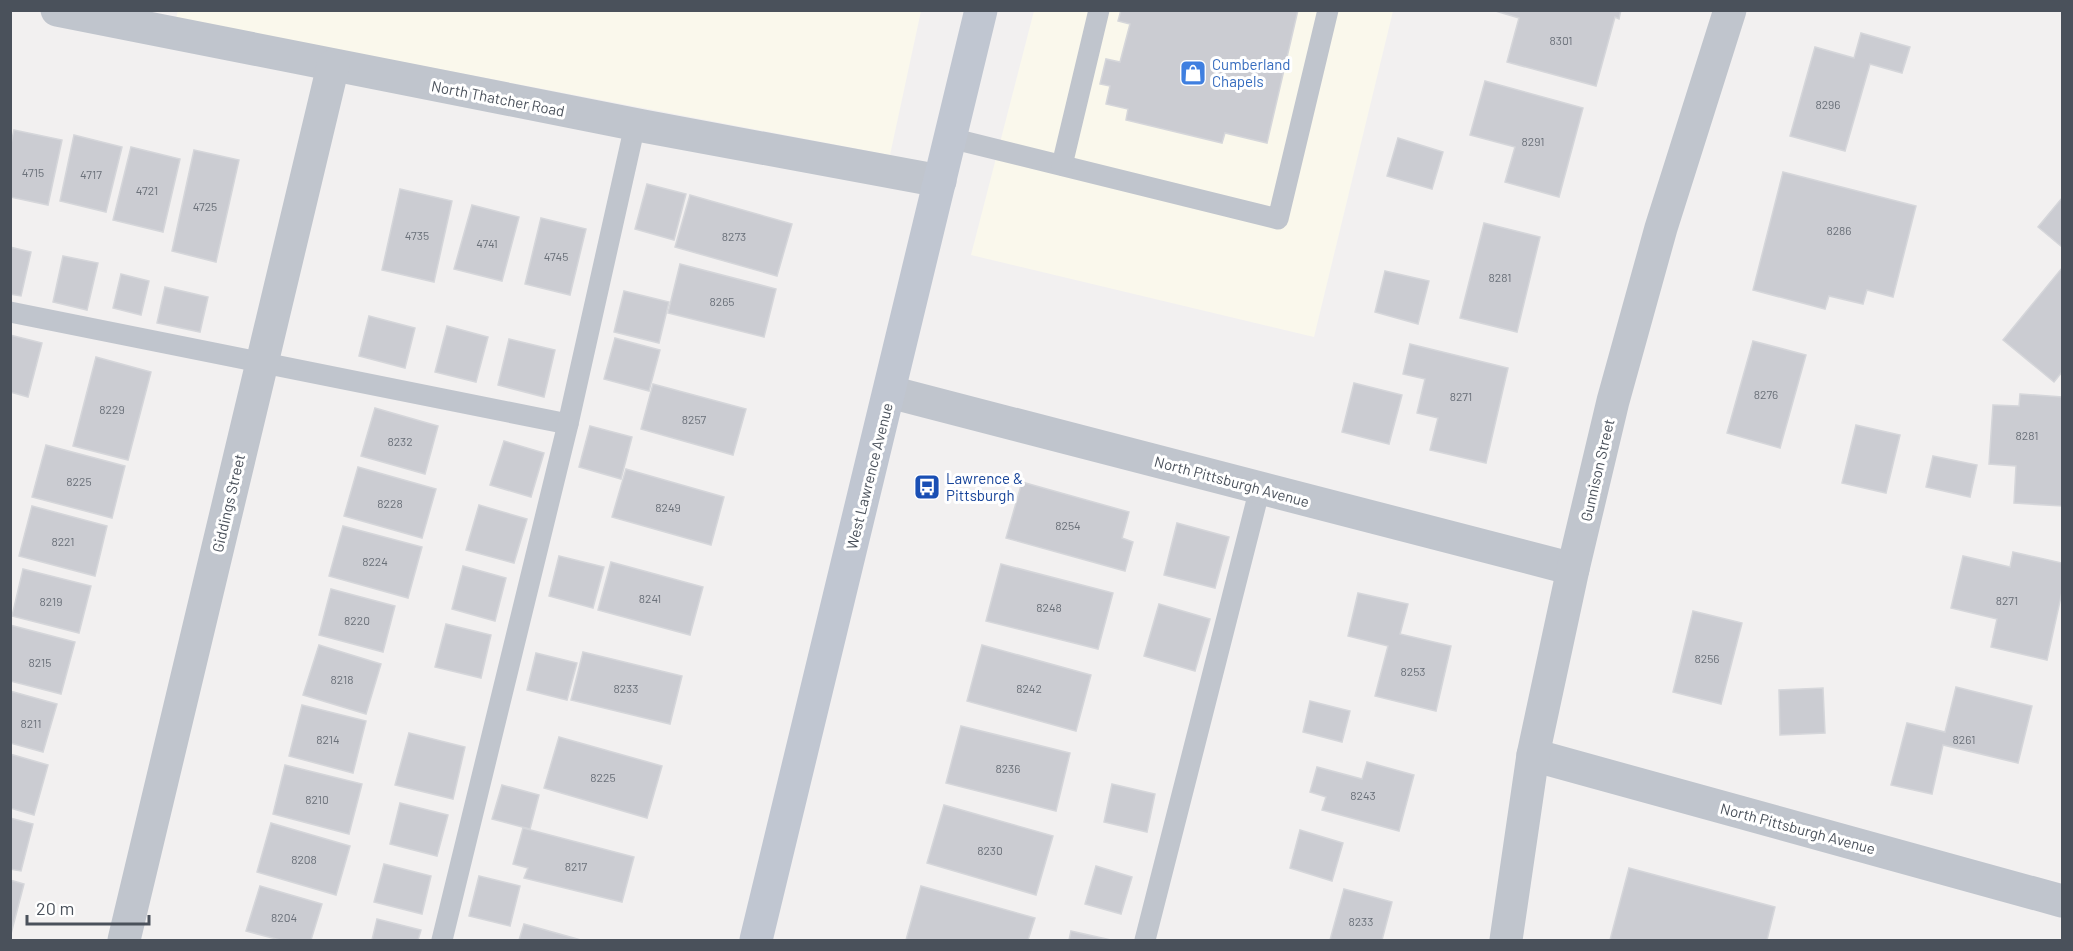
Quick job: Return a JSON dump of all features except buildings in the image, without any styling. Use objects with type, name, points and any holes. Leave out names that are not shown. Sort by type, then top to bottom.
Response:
[{"type":"main road","name":"West Lawrence Avenue","points":[[756,940],[981,10]]},
{"type":"street","name":"North Thatcher Road","points":[[57,10],[635,125],[940,181]]},
{"type":"street","name":"Gunnison Street","points":[[1506,940],[1533,755],[1573,569],[1614,401],[1661,228],[1730,10]]},
{"type":"street","name":"Giddings Street","points":[[124,940],[333,66]]},
{"type":"street","name":"North Pittsburgh Avenue","points":[[890,392],[1573,569]]},
{"type":"street","name":"North Pittsburgh Avenue","points":[[1533,755],[2062,901]]},
{"type":"lane","points":[[1062,165],[1099,10]]},
{"type":"lane","points":[[950,138],[1278,219],[1328,10]]},
{"type":"lane","points":[[442,940],[568,424],[635,125]]},
{"type":"lane","points":[[10,312],[568,424]]},
{"type":"lane","points":[[1145,940],[1260,488]]},
{"type":"shaded area","points":[[178,10],[921,11],[890,155],[176,19]]},
{"type":"shaded area","points":[[1034,11],[1393,11],[1314,337],[971,255]]},
{"type":"place","name":"Cumberland Chapels","points":[[1193,73]]},
{"type":"place","name":"Lawrence & Pittsburgh","points":[[927,487]]}]
